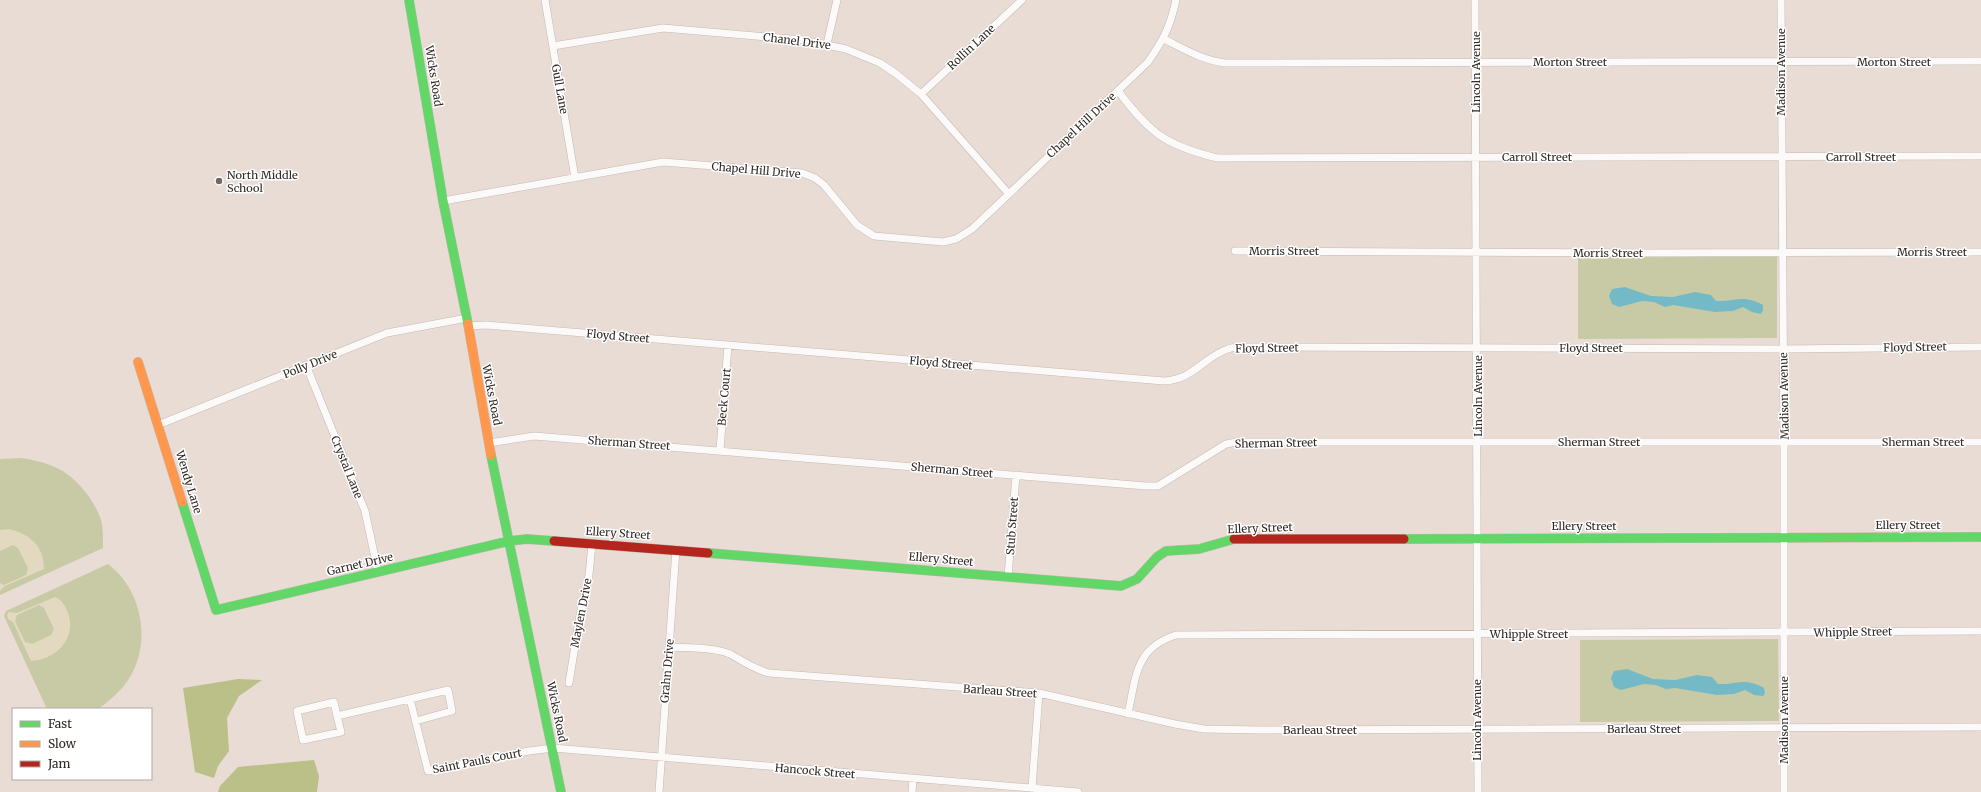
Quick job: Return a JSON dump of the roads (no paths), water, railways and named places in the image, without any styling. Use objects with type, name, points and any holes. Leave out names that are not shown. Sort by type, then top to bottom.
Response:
[{"type":"street","name":"Wicks Road","points":[[409,0],[443,201],[489,443],[561,792]]},
{"type":"street","name":"Gull Lane","points":[[546,0],[575,178]]},
{"type":"street","points":[[826,44],[837,0]]},
{"type":"street","name":"Rollin Lane","points":[[921,94],[1022,0]]},
{"type":"street","name":"Chapel Hill Drive","points":[[443,201],[663,162],[802,173],[815,178],[824,184],[857,225],[874,236],[943,242],[956,239],[972,229],[1008,193],[1148,62],[1164,38],[1171,21],[1176,0]]},
{"type":"street","name":"Lincoln Avenue","points":[[1475,0],[1478,347],[1478,792]]},
{"type":"street","name":"Madison Avenue","points":[[1781,0],[1784,442],[1784,792]]},
{"type":"street","name":"Chanel Drive","points":[[553,46],[662,28],[826,44],[862,54],[895,72],[921,94],[1008,193]]},
{"type":"street","name":"Morton Street","points":[[1164,38],[1192,54],[1211,61],[1225,63],[1981,61]]},
{"type":"street","name":"Carroll Street","points":[[1118,91],[1134,112],[1155,133],[1170,143],[1187,150],[1217,158],[1782,158],[1981,156]]},
{"type":"street","name":"Morris Street","points":[[1235,251],[1783,253],[1981,252]]},
{"type":"street","name":"Floyd Street","points":[[467,322],[486,325],[1164,381],[1186,377],[1228,349],[1241,347],[1981,347]]},
{"type":"street","name":"Polly Drive","points":[[158,425],[387,333],[467,322]]},
{"type":"street","name":"Beck Court","points":[[720,450],[728,345]]},
{"type":"street","name":"Wendy Lane","points":[[138,362],[216,610]]},
{"type":"street","name":"Crystal Lane","points":[[306,365],[364,511],[378,572]]},
{"type":"street","name":"Sherman Street","points":[[489,443],[534,436],[1158,486],[1226,444],[1237,442],[1981,442]]},
{"type":"street","name":"Stub Street","points":[[1008,577],[1016,475]]},
{"type":"street","name":"Ellery Street","points":[[509,541],[527,539],[676,549],[1121,586],[1132,583],[1142,576],[1154,559],[1164,552],[1202,548],[1232,539],[1981,537]]},
{"type":"street","name":"Garnet Drive","points":[[216,610],[509,541]]},
{"type":"street","name":"Maylen Drive","points":[[568,683],[580,614],[589,575],[592,544]]},
{"type":"street","name":"Grahn Drive","points":[[658,792],[676,549]]},
{"type":"street","name":"Whipple Street","points":[[1128,714],[1140,663],[1149,649],[1162,640],[1176,635],[1981,631]]},
{"type":"street","name":"Barleau Street","points":[[669,647],[715,650],[729,654],[754,669],[769,673],[1039,693],[1175,724],[1230,730],[1981,727]]},
{"type":"street","points":[[337,716],[448,690],[452,711],[416,721]]},
{"type":"street","points":[[1032,788],[1039,693]]},
{"type":"street","name":"Saint Pauls Court","points":[[410,699],[428,771],[529,751],[552,748]]},
{"type":"street","points":[[334,702],[337,716],[341,732],[303,740],[297,711],[334,702]]},
{"type":"street","name":"Hancock Street","points":[[552,748],[1078,792]]},
{"type":"street","points":[[912,792],[913,779]]},
{"type":"water","points":[[1625,287],[1651,296],[1673,297],[1695,292],[1711,295],[1716,301],[1740,299],[1750,300],[1763,305],[1763,310],[1761,314],[1752,312],[1743,307],[1733,311],[1715,312],[1673,305],[1665,307],[1654,302],[1642,301],[1619,307],[1612,304],[1609,296],[1612,289]]},
{"type":"water","points":[[1627,669],[1653,679],[1675,680],[1697,675],[1712,677],[1718,684],[1746,682],[1764,688],[1765,693],[1763,696],[1754,695],[1745,690],[1734,694],[1717,695],[1675,688],[1666,689],[1656,685],[1644,684],[1621,690],[1614,687],[1611,678],[1614,671]]},
{"type":"place","name":"North Middle School","points":[[219,181]]}]
